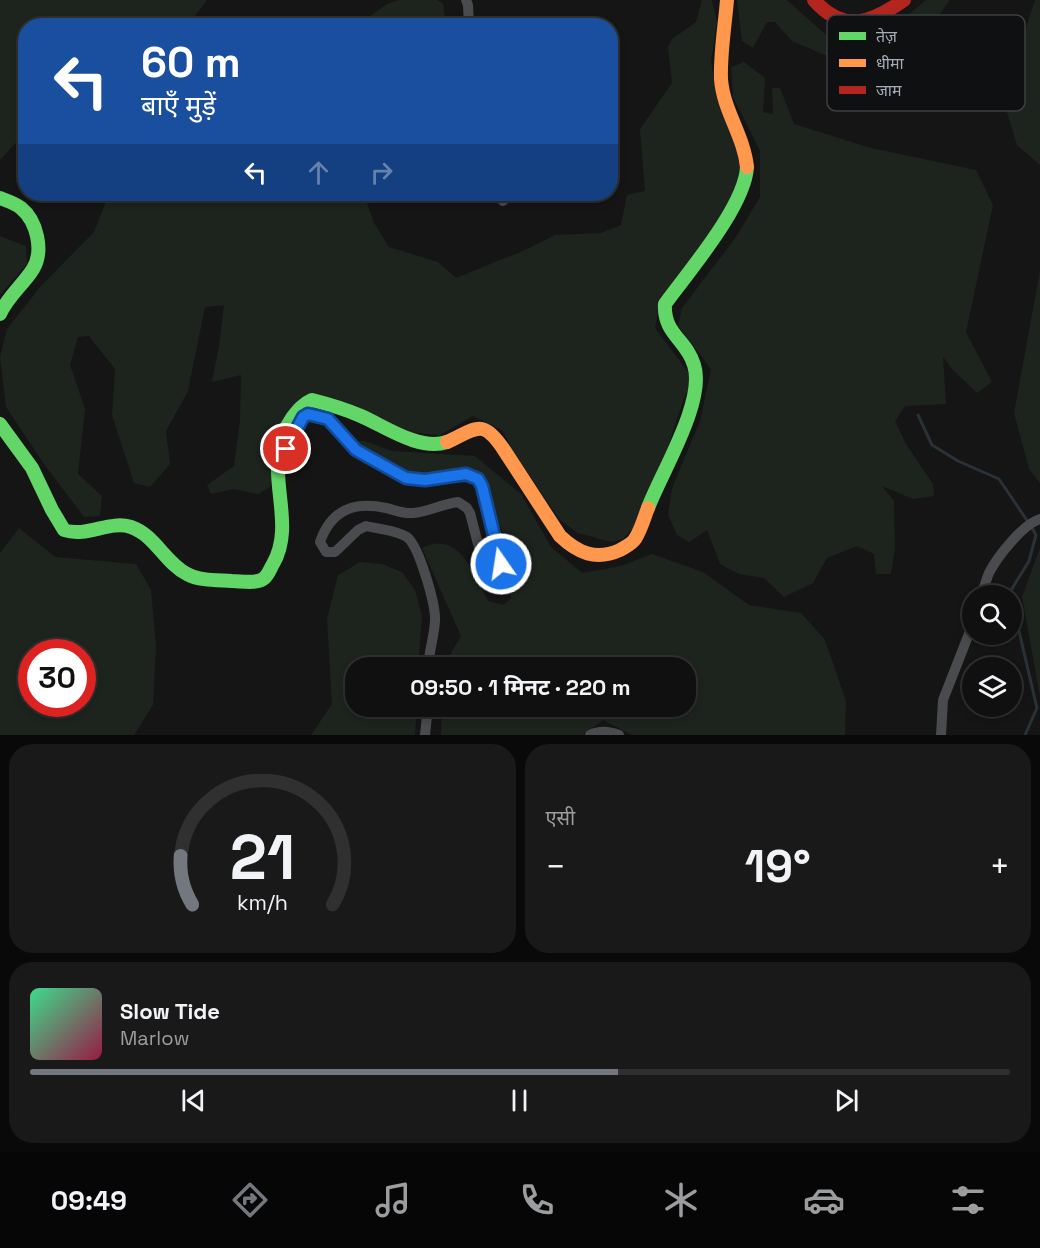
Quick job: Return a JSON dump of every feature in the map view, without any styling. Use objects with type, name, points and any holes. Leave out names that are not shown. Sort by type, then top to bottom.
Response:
[{"type":"main road","points":[[0,424],[36,475],[51,509],[64,530],[75,533],[121,526],[135,528],[178,568],[195,577],[255,581],[266,576],[280,550],[282,520],[278,499],[278,473],[281,439],[290,420],[308,401],[321,402],[357,415],[400,435],[434,444],[449,441],[468,429],[474,428],[492,434],[524,479],[548,521],[568,544],[585,556],[592,557],[609,555],[631,545],[681,434],[697,373],[694,362],[664,321],[664,304],[734,208],[744,185],[747,170],[738,130],[726,102],[721,80],[727,0]]},
{"type":"main road","points":[[814,0],[830,15]]},
{"type":"main road","points":[[879,15],[904,0]]},
{"type":"main road","points":[[0,198],[18,206],[24,212],[35,230],[39,254],[33,269],[8,297],[0,314]]},
{"type":"street","points":[[466,0],[469,18]]},
{"type":"street","points":[[278,473],[299,422],[308,414],[328,419],[356,450],[398,475],[413,480],[425,480],[466,474],[478,479],[487,502],[502,567],[494,573],[488,574],[485,571],[470,513],[458,502],[415,513],[369,506],[349,509],[339,512],[332,519],[320,542],[326,552],[335,552],[358,530],[366,526],[403,536],[414,544],[432,597],[435,617],[430,657]]},
{"type":"street","points":[[985,585],[989,573],[1000,556],[1022,531],[1038,519]]},
{"type":"street","points":[[941,735],[943,700],[965,645]]},
{"type":"street","points":[[425,735],[427,717]]},
{"type":"street","points":[[590,735],[597,732],[610,732],[619,735]]},
{"type":"shaded area","points":[[0,0],[207,0],[193,18],[18,18],[18,141],[0,160]]},
{"type":"shaded area","points":[[399,0],[437,0],[443,3],[445,18],[368,18],[387,4]]},
{"type":"shaded area","points":[[702,0],[712,0],[717,22],[711,61],[717,99],[739,150],[741,172],[724,213],[658,312],[655,328],[694,380],[684,398],[660,471],[638,523],[623,539],[611,542],[578,533],[560,520],[515,454],[502,430],[473,416],[440,435],[405,432],[305,398],[270,487],[258,494],[233,489],[211,494],[207,485],[234,466],[240,420],[241,375],[212,382],[224,305],[205,307],[188,391],[166,431],[170,464],[150,487],[134,483],[112,415],[115,369],[89,336],[78,337],[70,365],[85,409],[78,474],[102,496],[100,516],[84,517],[44,464],[6,407],[0,357],[7,329],[41,286],[94,232],[106,201],[366,201],[374,223],[389,247],[438,262],[456,278],[525,250],[555,235],[601,233],[621,225],[627,195],[645,191],[640,129],[672,83],[668,47],[672,39],[696,22]]},
{"type":"shaded area","points":[[737,0],[787,0],[827,36],[827,56],[792,41],[775,22],[767,22],[753,48],[742,41]]},
{"type":"shaded area","points":[[926,0],[950,0],[939,15],[908,15]]},
{"type":"shaded area","points":[[1035,0],[1040,0],[1040,165],[1017,145],[1007,111],[1025,111],[1025,31]]},
{"type":"shaded area","points":[[744,62],[765,78],[763,112],[773,114],[772,88],[780,88],[794,124],[871,148],[976,170],[993,205],[966,332],[992,382],[977,393],[943,357],[946,404],[905,406],[895,421],[906,444],[933,484],[934,496],[913,499],[882,486],[894,501],[895,548],[891,574],[876,574],[874,554],[857,546],[827,558],[813,583],[784,597],[764,578],[739,574],[720,564],[707,530],[689,542],[677,535],[668,515],[672,488],[700,421],[711,369],[678,326],[682,308],[736,237],[760,197],[760,151],[733,97],[731,67]]},
{"type":"shaded area","points":[[0,236],[26,246],[27,264],[0,295]]},
{"type":"shaded area","points":[[1040,271],[1040,483],[1029,469],[1014,413]]},
{"type":"shaded area","points":[[355,441],[365,441],[392,451],[475,456],[521,494],[551,547],[582,573],[621,566],[652,554],[703,572],[749,605],[801,613],[825,640],[846,701],[845,735],[632,735],[603,720],[583,735],[441,735],[442,717],[696,717],[696,657],[449,657],[461,636],[422,548],[435,544],[446,544],[455,549],[471,567],[488,601],[503,605],[511,598],[510,549],[488,498],[475,483],[457,483],[404,475],[353,446]]},
{"type":"shaded area","points":[[19,528],[55,557],[136,564],[151,590],[156,646],[153,705],[134,735],[0,735],[0,553]]},
{"type":"shaded area","points":[[1040,548],[1040,696],[1022,597]]},
{"type":"shaded area","points":[[360,562],[382,564],[402,572],[415,590],[422,616],[419,657],[345,657],[345,717],[416,717],[415,735],[311,735],[332,704],[327,619],[338,575]]},
{"type":"waterway","points":[[918,415],[932,445],[958,461],[999,479],[1028,522]]},
{"type":"waterway","points":[[1014,585],[1029,561],[1036,535],[1032,528]]},
{"type":"waterway","points":[[1022,644],[1037,708],[1025,735]]},
{"type":"traffic: fast","points":[[648,508],[688,417],[694,398],[696,380],[691,356],[671,330],[665,314],[665,304],[727,219],[744,183],[747,167]]},
{"type":"traffic: fast","points":[[0,198],[16,205],[27,214],[35,228],[38,245],[38,254],[33,269],[0,314]]},
{"type":"traffic: fast","points":[[0,424],[32,468],[64,530],[81,532],[123,525],[131,527],[147,536],[172,563],[187,574],[203,579],[248,582],[260,581],[266,576],[280,547],[282,529],[278,455],[282,436],[292,418],[306,403],[312,400],[343,409],[414,441],[436,444],[447,442]]},
{"type":"traffic: slow","points":[[727,0],[721,79],[725,101],[742,145],[747,167]]},
{"type":"traffic: slow","points":[[447,442],[472,430],[478,429],[490,433],[504,450],[560,536],[581,551],[603,555],[630,544],[639,532],[648,508]]},
{"type":"traffic: jam","points":[[814,0],[831,15]]},
{"type":"traffic: jam","points":[[878,15],[904,0]]},
{"type":"route","points":[[286,449],[299,422],[308,414],[328,419],[356,450],[398,475],[413,480],[466,474],[474,476],[482,486],[487,502],[501,564]]}]
